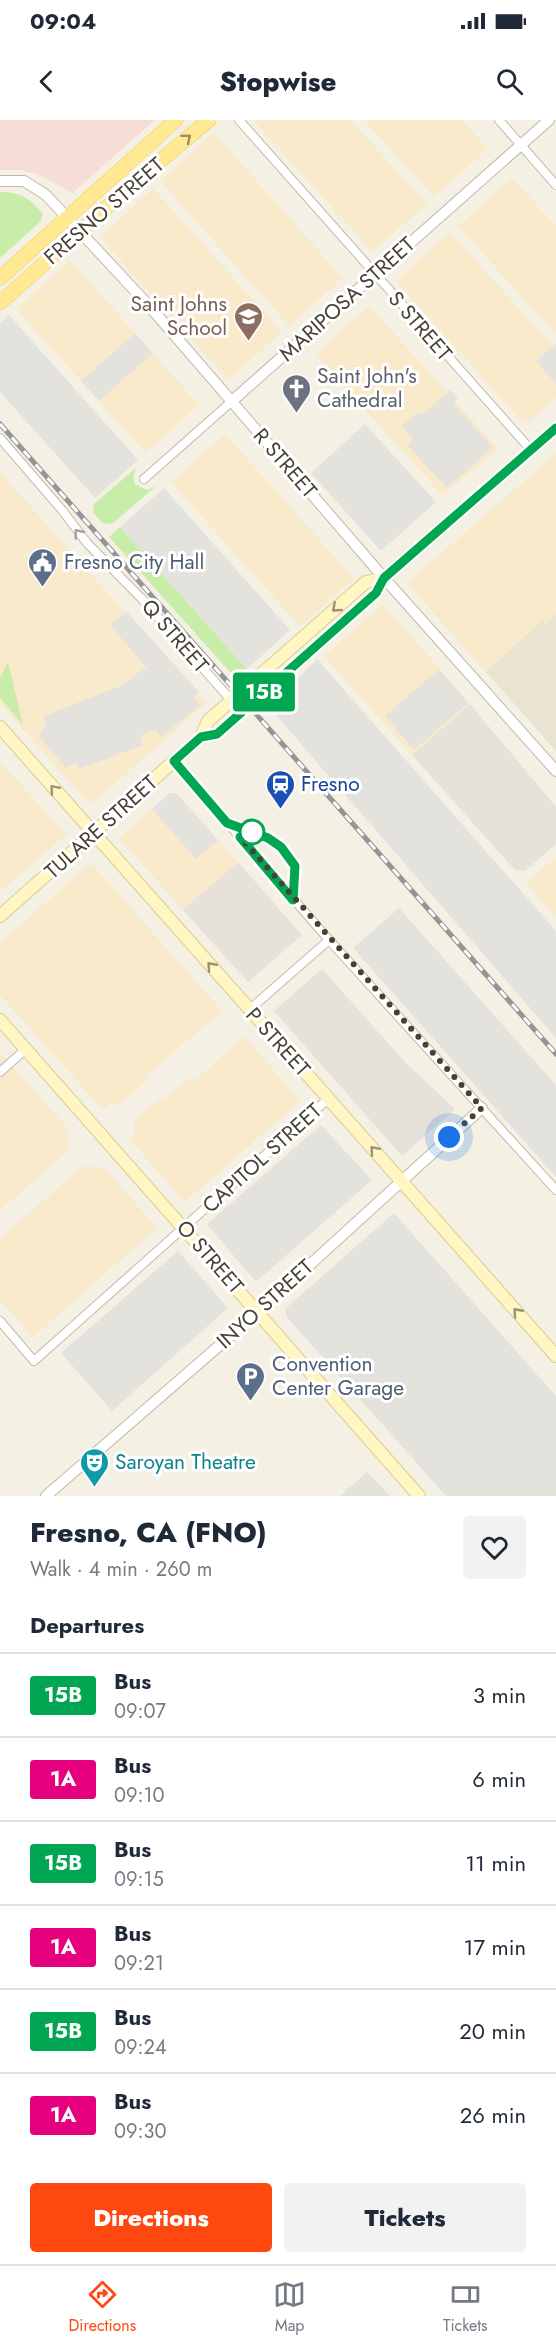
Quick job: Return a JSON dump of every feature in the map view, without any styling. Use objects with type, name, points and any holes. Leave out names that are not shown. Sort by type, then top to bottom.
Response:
[{"type":"main road","name":"FRESNO STREET","points":[[0,278],[176,120]]},
{"type":"main road","name":"FRESNO STREET","points":[[0,303],[209,120]]},
{"type":"main road","name":"TULARE STREET","points":[[201,737],[217,734],[376,593],[384,578],[556,428]]},
{"type":"main road","name":"TULARE STREET","points":[[0,916],[201,737],[208,721],[231,700],[366,582],[384,578]]},
{"type":"main road","name":"P STREET","points":[[0,727],[556,1356]]},
{"type":"main road","name":"O STREET","points":[[0,1020],[419,1496]]},
{"type":"street","name":"S STREET","points":[[239,120],[531,450]]},
{"type":"street","points":[[499,120],[556,185]]},
{"type":"street","name":"MARIPOSA STREET","points":[[144,479],[549,120]]},
{"type":"street","name":"R STREET","points":[[0,181],[24,181],[36,186],[80,231],[158,315],[384,578],[556,771]]},
{"type":"street","name":"Q STREET","points":[[0,438],[83,538],[141,598],[231,700]]},
{"type":"street","points":[[174,761],[329,940],[556,1190]]},
{"type":"street","points":[[249,1010],[329,940]]},
{"type":"street","points":[[0,1072],[26,1049]]},
{"type":"street","name":"CAPITOL STREET","points":[[0,1321],[34,1361],[328,1099]]},
{"type":"street","name":"INYO STREET","points":[[46,1496],[258,1312],[482,1108]]},
{"type":"shaded area","points":[[0,120],[155,120],[72,193],[40,175],[22,170],[0,170]]},
{"type":"shaded area","points":[[253,120],[351,120],[427,204],[372,252]]},
{"type":"shaded area","points":[[364,120],[462,120],[488,149],[434,197]]},
{"type":"shaded area","points":[[214,133],[343,278],[289,326],[160,181]]},
{"type":"shaded area","points":[[512,178],[556,226],[556,335],[458,226]]},
{"type":"shaded area","points":[[153,188],[282,332],[228,380],[100,237]]},
{"type":"shaded area","points":[[450,232],[556,349],[556,398],[525,425],[396,281]]},
{"type":"shaded area","points":[[70,261],[135,333],[81,381],[16,309]]},
{"type":"shaded area","points":[[369,306],[498,448],[443,496],[315,354]]},
{"type":"shaded area","points":[[9,315],[138,460],[95,498],[0,392],[0,323]]},
{"type":"shaded area","points":[[135,333],[153,353],[99,401],[81,381]]},
{"type":"shaded area","points":[[556,343],[556,384],[536,361]]},
{"type":"shaded area","points":[[153,353],[199,405],[145,453],[99,401]]},
{"type":"shaded area","points":[[450,390],[458,398],[453,403],[493,447],[447,488],[407,445],[413,439],[402,426],[418,412],[422,415]]},
{"type":"shaded area","points":[[365,424],[436,502],[381,551],[311,473]]},
{"type":"shaded area","points":[[225,434],[354,578],[300,627],[171,482]]},
{"type":"shaded area","points":[[556,453],[556,614],[546,624],[542,620],[486,672],[407,583]]},
{"type":"shaded area","points":[[0,472],[206,703],[94,802],[86,800],[0,704]]},
{"type":"shaded area","points":[[164,488],[290,630],[247,669],[120,527]]},
{"type":"shaded area","points":[[383,604],[470,704],[412,755],[324,656]]},
{"type":"shaded area","points":[[127,612],[199,692],[194,698],[200,706],[161,737],[155,730],[140,736],[143,745],[79,769],[77,761],[66,768],[39,736],[45,727],[44,716],[123,685],[144,668],[150,672],[110,625]]},
{"type":"shaded area","points":[[556,614],[556,751],[486,672],[542,620]]},
{"type":"shaded area","points":[[317,659],[556,931],[556,1038],[269,707]]},
{"type":"shaded area","points":[[439,669],[468,703],[414,750],[385,716]]},
{"type":"shaded area","points":[[470,704],[556,807],[556,844],[525,871],[515,870],[412,755]]},
{"type":"shaded area","points":[[0,761],[66,835],[0,892]]},
{"type":"shaded area","points":[[170,793],[176,793],[238,862],[183,910],[119,838]]},
{"type":"shaded area","points":[[170,793],[176,793],[218,840],[196,859],[152,809]]},
{"type":"shaded area","points":[[556,857],[556,917],[526,883]]},
{"type":"shaded area","points":[[238,862],[302,935],[248,982],[183,910]]},
{"type":"shaded area","points":[[91,863],[222,1011],[146,1076],[148,1080],[120,1104],[110,1104],[103,1110],[0,995],[0,943]]},
{"type":"shaded area","points":[[399,908],[556,1085],[556,1177],[353,948]]},
{"type":"shaded area","points":[[322,969],[406,1063],[455,1109],[402,1156],[274,1011]]},
{"type":"shaded area","points":[[244,1036],[300,1101],[185,1202],[128,1138],[134,1134],[135,1120],[162,1096],[165,1099],[190,1077],[194,1081]]},
{"type":"shaded area","points":[[0,1052],[68,1129],[67,1152],[0,1210]]},
{"type":"shaded area","points":[[321,1125],[372,1180],[256,1282],[207,1224]]},
{"type":"shaded area","points":[[82,1166],[105,1168],[157,1228],[33,1337],[0,1300],[0,1239]]},
{"type":"shaded area","points":[[394,1213],[556,1396],[556,1496],[446,1496],[286,1316],[286,1308]]},
{"type":"shaded area","points":[[178,1251],[228,1308],[112,1411],[61,1353]]},
{"type":"shaded area","points":[[367,1472],[390,1496],[340,1496]]},
{"type":"green space","points":[[0,192],[24,197],[43,214],[40,222],[0,258]]},
{"type":"green space","points":[[136,468],[133,477],[135,484],[147,490],[156,486],[112,524],[102,523],[93,512],[94,504]]},
{"type":"green space","points":[[120,527],[247,669],[243,672],[230,672],[109,537]]},
{"type":"green space","points":[[8,662],[23,725],[0,698],[0,678]]},
{"type":"railway","points":[[0,424],[556,1054]]},
{"type":"bus line","name":"15B","points":[[240,837],[293,900],[295,866],[281,847],[268,838],[227,823],[174,761],[201,737],[217,734],[376,593],[384,578],[556,428]]},
{"type":"place","name":"Saint Johns School","points":[[248,342]]},
{"type":"place","name":"Saint John's Cathedral","points":[[296,414]]},
{"type":"place","name":"Fresno City Hall","points":[[43,588]]},
{"type":"place","name":"Fresno","points":[[280,810]]},
{"type":"place","name":"Convention Center Garage","points":[[251,1402]]},
{"type":"place","name":"Saroyan Theatre","points":[[94,1488]]},
{"type":"route","points":[[252,832],[240,837],[329,940],[482,1108],[449,1137]]}]
